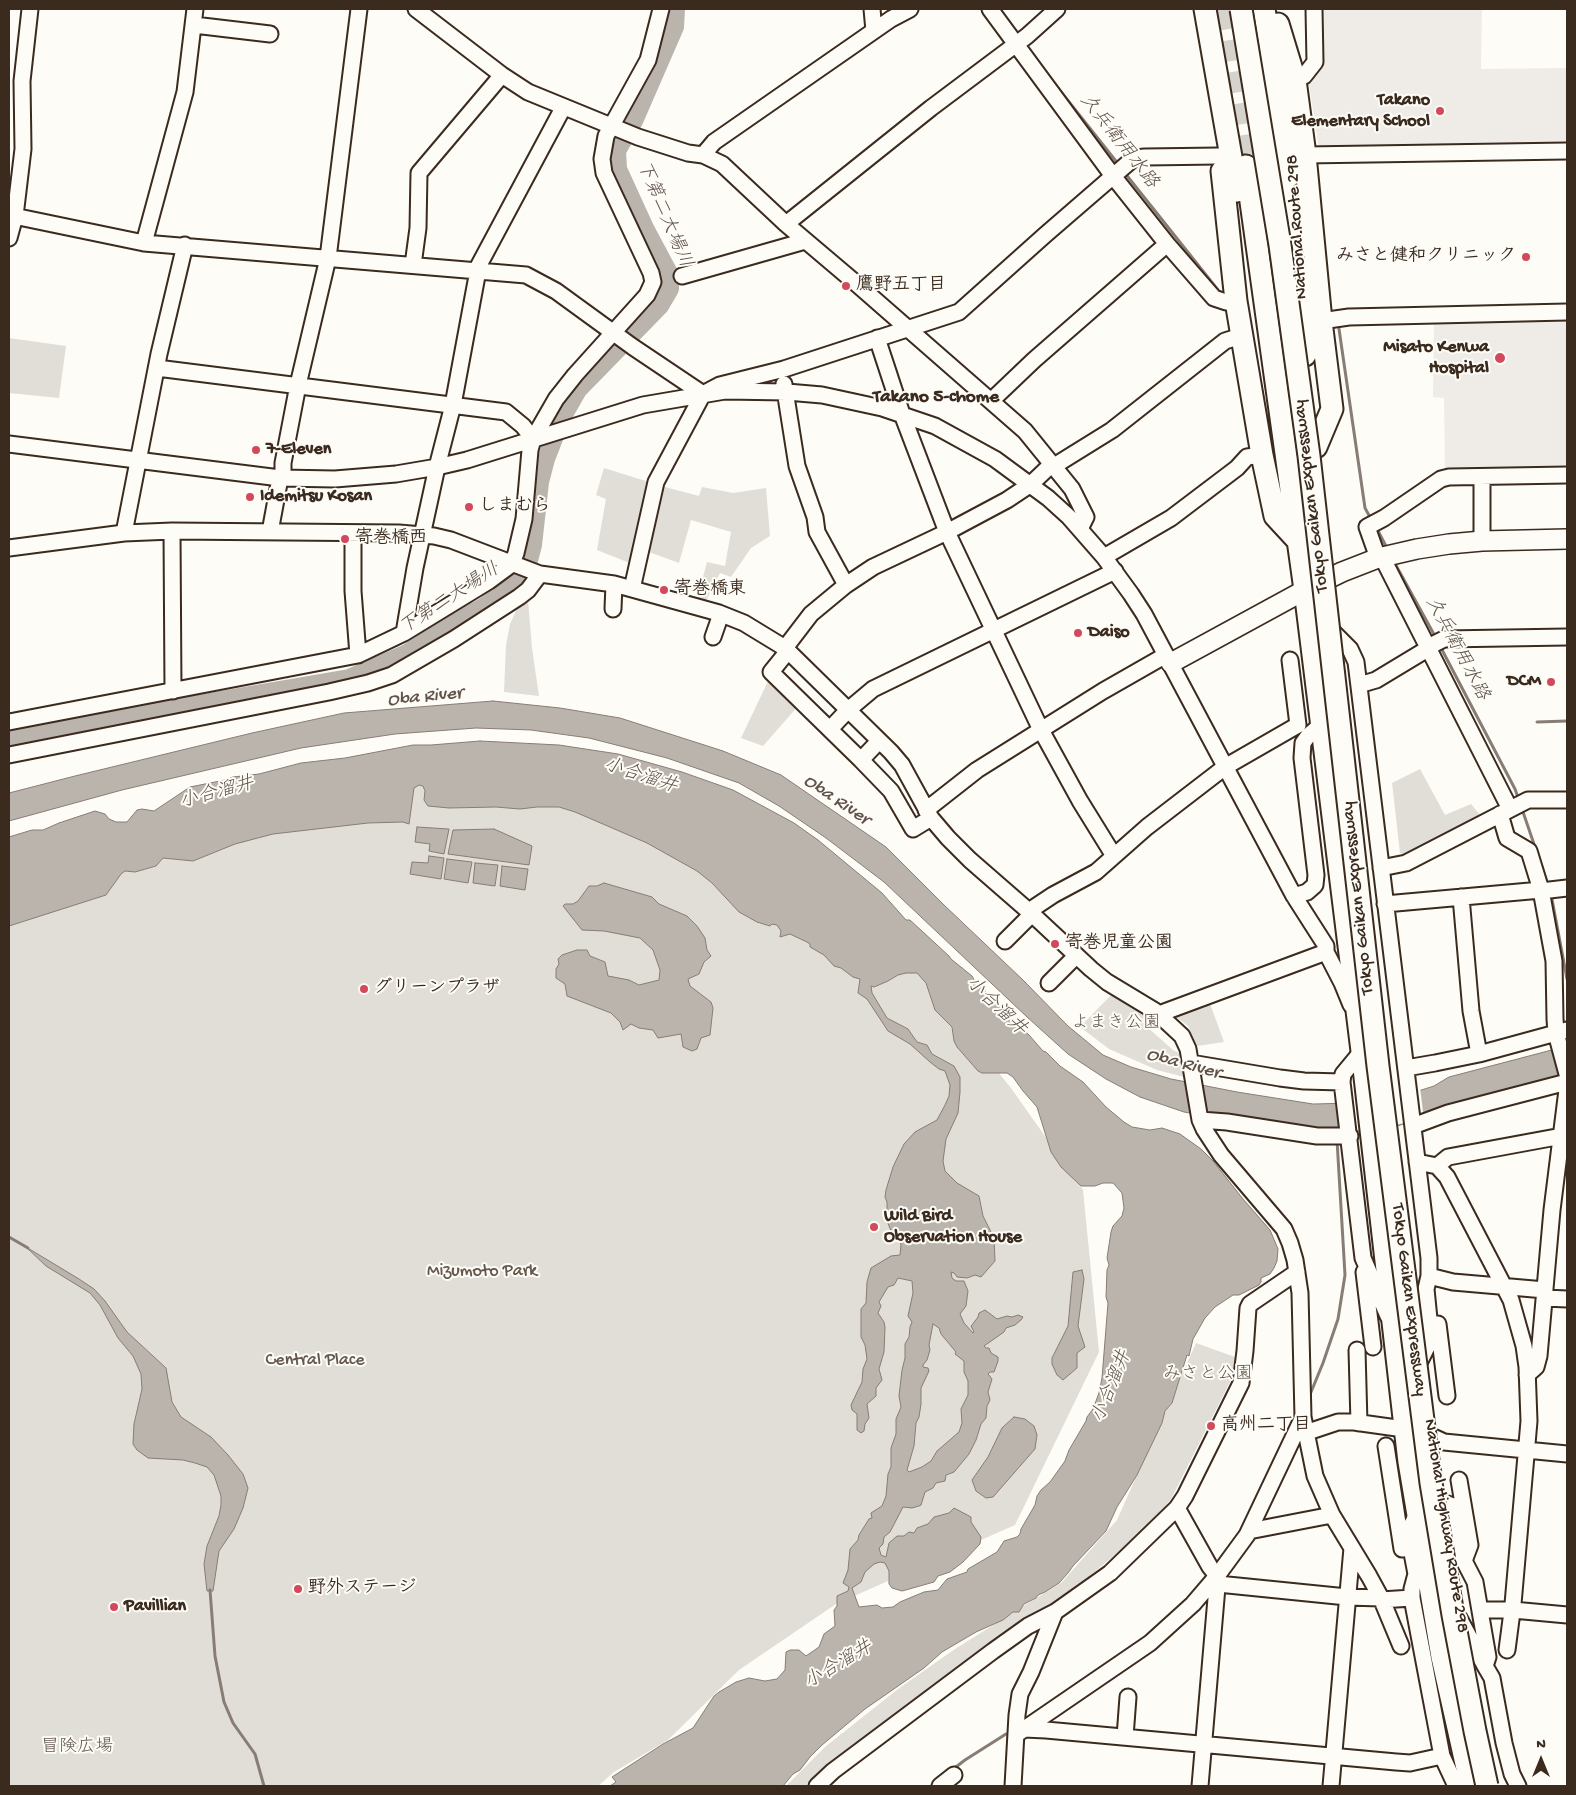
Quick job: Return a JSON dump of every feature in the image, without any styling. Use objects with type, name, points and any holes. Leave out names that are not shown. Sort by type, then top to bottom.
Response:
[{"type":"highway","points":[[1205,9],[1237,190],[1264,381],[1294,504]]},
{"type":"highway","points":[[1213,9],[1234,137],[1237,190]]},
{"type":"highway","name":"Tokyo Gaikan Expressway","points":[[1230,9],[1266,237],[1295,459],[1400,1338],[1440,1617],[1476,1786]]},
{"type":"highway","name":"Tokyo Gaikan Expressway","points":[[1241,9],[1280,245],[1309,456],[1378,1066],[1430,1483],[1453,1615],[1487,1786]]},
{"type":"highway","points":[[1264,9],[1271,52],[1280,157],[1297,231]]},
{"type":"highway","points":[[1277,17],[1295,80],[1305,155],[1321,321],[1332,409],[1316,448]]},
{"type":"highway","name":"National Route 298","points":[[1277,17],[1296,178],[1297,231],[1302,272],[1305,355]]},
{"type":"highway","points":[[1213,61],[1206,69],[1206,75],[1225,194],[1241,336],[1262,455],[1275,516],[1299,542]]},
{"type":"highway","name":"National Highway Route 298","points":[[1280,157],[1316,448],[1319,499],[1356,847],[1376,1082],[1371,1132],[1404,1429],[1442,1657],[1470,1786]]},
{"type":"highway","name":"National Highway Route 298","points":[[1246,166],[1306,590],[1315,730],[1358,1030],[1362,1051],[1376,1082],[1392,1130],[1399,1202],[1420,1361],[1458,1617],[1494,1786]]},
{"type":"main road","points":[[1169,659],[1328,579],[1386,556],[1449,544],[1482,541],[1567,539]]},
{"type":"street","points":[[9,238],[23,149],[22,81],[30,9]]},
{"type":"street","points":[[144,243],[185,92],[195,9]]},
{"type":"street","points":[[270,532],[298,386],[328,258],[359,9]]},
{"type":"street","points":[[9,722],[358,655],[404,633],[514,565],[524,519],[530,450],[533,439],[556,399],[589,357],[615,333],[647,295],[653,282],[651,273],[604,173],[602,159],[604,142],[648,60],[661,9]]},
{"type":"street","points":[[872,9],[874,31]]},
{"type":"street","points":[[703,155],[714,142],[891,19],[910,9]]},
{"type":"street","points":[[990,9],[1021,40],[1113,176],[1167,244],[1214,298],[1226,302],[1236,301]]},
{"type":"street","points":[[786,224],[931,108],[1021,40],[1056,9]]},
{"type":"street","points":[[1295,80],[1304,76],[1315,62],[1314,9]]},
{"type":"street","points":[[426,12],[502,74],[528,92],[611,127],[688,153],[703,155],[722,164],[805,241],[1024,431],[1072,489],[1086,517],[1080,529]]},
{"type":"street","points":[[194,25],[270,34]]},
{"type":"street","points":[[413,265],[418,228],[419,173],[502,74]]},
{"type":"street","points":[[404,633],[421,535],[454,405],[478,270],[563,108]]},
{"type":"street","points":[[1305,155],[1567,151]]},
{"type":"street","points":[[632,589],[656,482],[703,394],[720,385],[781,370],[959,312],[1134,158],[1218,156]]},
{"type":"street","points":[[12,215],[144,243],[526,275],[556,291],[633,347],[703,394]]},
{"type":"street","points":[[682,276],[805,241]]},
{"type":"street","points":[[991,401],[1034,360],[1167,244]]},
{"type":"street","points":[[124,534],[156,368],[185,246]]},
{"type":"street","points":[[1321,321],[1349,317],[1567,312]]},
{"type":"street","points":[[1169,659],[1103,691],[977,770],[913,829],[891,791],[771,672],[811,614],[846,585],[873,567],[947,532],[1007,500],[1031,484],[1053,465],[1112,430],[1225,341],[1241,336]]},
{"type":"street","points":[[877,338],[902,414],[947,532],[1041,730],[1080,801],[1114,856]]},
{"type":"street","points":[[156,368],[506,412],[523,426],[533,439]]},
{"type":"street","points":[[781,370],[787,392],[797,466],[815,517],[817,532],[846,585]]},
{"type":"street","points":[[9,444],[281,478],[355,478],[396,474],[467,460],[643,405],[703,394],[747,390],[787,392],[838,398],[902,414],[935,426],[995,459],[1031,484],[1080,529],[1114,571],[1144,614],[1294,896],[1326,946],[1326,952],[1342,983],[1358,1030]]},
{"type":"street","points":[[1104,557],[1171,518],[1237,468],[1247,457],[1262,455]]},
{"type":"street","points":[[1567,475],[1449,477],[1441,479],[1367,527],[1386,556],[1433,645],[1512,808],[1507,838],[1529,851],[1551,890],[1554,1019],[1562,1032],[1567,1074]]},
{"type":"street","points":[[1482,477],[1482,541]]},
{"type":"street","points":[[172,531],[173,691]]},
{"type":"street","points":[[9,548],[124,534],[172,531],[421,535],[452,540],[538,573],[614,584],[721,614],[744,623],[786,649],[902,765],[929,814],[970,860],[1107,982],[1159,1014],[1182,1036],[1188,1049],[1200,1119],[1209,1139],[1220,1155],[1284,1229],[1290,1243],[1300,1293],[1303,1417],[1315,1476],[1332,1515],[1381,1599],[1401,1646]]},
{"type":"street","points":[[352,533],[353,591],[358,655]]},
{"type":"street","points":[[830,729],[848,710],[873,689],[1114,571]]},
{"type":"street","points":[[9,755],[329,692],[392,675],[454,639],[519,597],[528,590],[538,573]]},
{"type":"street","points":[[613,609],[614,584]]},
{"type":"street","points":[[713,637],[721,614]]},
{"type":"street","points":[[1334,633],[1355,657],[1429,1258],[1429,1276],[1426,1289],[1431,1339],[1420,1361]]},
{"type":"street","points":[[1359,685],[1376,680],[1433,645],[1567,637]]},
{"type":"street","points":[[1006,941],[1030,912],[1053,895],[1096,872],[1147,827],[1225,767],[1298,725],[1290,660]]},
{"type":"street","points":[[801,700],[820,682]]},
{"type":"street","points":[[1290,731],[1315,730]]},
{"type":"street","points":[[1294,896],[1307,892],[1315,885],[1316,875],[1302,758],[1304,743],[1315,730]]},
{"type":"street","points":[[861,760],[880,741]]},
{"type":"street","points":[[891,791],[910,780]]},
{"type":"street","points":[[1381,868],[1406,863],[1512,808],[1567,800]]},
{"type":"street","points":[[1385,904],[1551,890]]},
{"type":"street","points":[[1461,897],[1471,1012],[1479,1054]]},
{"type":"street","points":[[1159,1014],[1326,952]]},
{"type":"street","points":[[1050,983],[1076,956]]},
{"type":"street","points":[[1406,1072],[1435,1063],[1479,1054],[1562,1032]]},
{"type":"street","points":[[1362,1051],[1342,1074],[1342,1082],[1350,1136],[1373,1347]]},
{"type":"street","points":[[1192,1068],[1304,1081],[1342,1082]]},
{"type":"street","points":[[1413,1126],[1448,1113],[1567,1082]]},
{"type":"street","points":[[1527,1375],[1536,1367],[1539,1356],[1564,1136],[1567,1090]]},
{"type":"street","points":[[1200,1119],[1318,1136],[1350,1136]]},
{"type":"street","points":[[1437,1166],[1448,1157],[1564,1136]]},
{"type":"street","points":[[1417,1162],[1437,1166],[1447,1177],[1504,1287],[1518,1320],[1524,1346],[1529,1421],[1507,1650]]},
{"type":"street","points":[[1363,1258],[1393,1326]]},
{"type":"street","points":[[817,1786],[833,1771],[993,1651],[1028,1626],[1055,1612],[1110,1573],[1177,1508],[1185,1496],[1240,1386],[1248,1308],[1250,1304],[1297,1272]]},
{"type":"street","points":[[1429,1276],[1453,1282],[1504,1287],[1567,1299]]},
{"type":"street","points":[[1429,1276],[1433,1289],[1447,1396]]},
{"type":"street","points":[[1357,1350],[1360,1423]]},
{"type":"street","points":[[1020,1728],[1150,1643],[1182,1615],[1217,1579],[1249,1531],[1303,1417]]},
{"type":"street","points":[[1305,1433],[1338,1422],[1360,1423],[1404,1429],[1431,1436],[1444,1442],[1567,1454]]},
{"type":"street","points":[[1386,1446],[1406,1572],[1413,1590],[1442,1756],[1456,1786]]},
{"type":"street","points":[[1459,1480],[1470,1545],[1464,1561]]},
{"type":"street","points":[[1440,1501],[1453,1506],[1459,1551],[1475,1582],[1488,1658],[1485,1666]]},
{"type":"street","points":[[1177,1508],[1217,1579],[1200,1786]]},
{"type":"street","points":[[1413,1590],[1416,1574],[1409,1537],[1411,1526],[1418,1514]]},
{"type":"street","points":[[1249,1531],[1332,1515]]},
{"type":"street","points":[[1331,1786],[1352,1548]]},
{"type":"street","points":[[1217,1579],[1348,1597],[1381,1599],[1413,1590]]},
{"type":"street","points":[[1480,1610],[1567,1614]]},
{"type":"street","points":[[1013,1786],[1020,1728],[1020,1694],[1055,1612]]},
{"type":"street","points":[[1458,1617],[1492,1678],[1513,1782]]},
{"type":"street","points":[[1020,1728],[1134,1644],[1163,1620]]},
{"type":"street","points":[[1125,1737],[1128,1697]]},
{"type":"street","points":[[1020,1728],[1410,1763],[1442,1756]]},
{"type":"street","points":[[940,1786],[954,1775]]},
{"type":"shaded area","name":"Takano Elementary School","points":[[1320,9],[1482,9],[1481,69],[1567,68],[1567,144],[1492,144],[1319,150],[1308,78]]},
{"type":"shaded area","name":"Misato Kenwa Hospital","points":[[1567,318],[1567,472],[1445,473],[1444,398],[1433,397],[1434,319]]},
{"type":"green space","points":[[9,338],[66,346],[59,398],[9,393]]},
{"type":"green space","points":[[604,468],[649,482],[632,564],[597,550],[606,499],[596,495]]},
{"type":"green space","points":[[661,486],[699,496],[702,487],[733,493],[766,488],[770,536],[751,548],[731,577],[720,573],[706,601],[697,600],[707,562],[725,566],[731,532],[691,520],[679,563],[646,551]]},
{"type":"green space","points":[[528,600],[539,696],[504,692],[506,645],[510,624],[520,602]]},
{"type":"green space","points":[[771,675],[799,705],[763,746],[741,738]]},
{"type":"green space","points":[[1420,769],[1445,815],[1471,804],[1480,815],[1478,820],[1407,856],[1400,853],[1392,783]]},
{"type":"green space","name":"Mizumoto Park","points":[[390,781],[560,790],[914,968],[1011,1088],[1083,1190],[1099,1352],[1015,1525],[836,1604],[739,1670],[668,1740],[614,1772],[598,1786],[9,1786],[9,903]]},
{"type":"green space","name":"よまき公園","points":[[1113,993],[1152,1021],[1146,1026],[1173,1050],[1185,1056],[1188,1078],[1157,1070],[1109,1049],[1080,1027]]},
{"type":"green space","points":[[1209,1001],[1224,1042],[1197,1046],[1188,1026],[1171,1013]]},
{"type":"green space","name":"みさと公園","points":[[1196,1343],[1235,1357],[1232,1378],[1170,1501],[1134,1539],[1068,1594],[1020,1623],[830,1767],[809,1786],[786,1786],[825,1747],[898,1689],[955,1649],[1062,1582],[1117,1520]]},
{"type":"water","points":[[493,701],[560,708],[620,718],[723,751],[781,775],[886,847],[1068,1026],[1103,1055],[1131,1067],[1171,1079],[1313,1104],[1390,1100],[1434,1086],[1449,1077],[1567,1046],[1567,1075],[1445,1109],[1395,1127],[1359,1131],[1315,1130],[1250,1123],[1184,1112],[1140,1097],[1106,1079],[1068,1054],[884,882],[826,838],[779,806],[739,783],[667,758],[589,738],[531,730],[476,728],[395,734],[301,748],[122,790],[9,821],[9,793],[75,776],[252,733],[344,713]]},
{"type":"water","name":"小合溜井","points":[[480,741],[559,745],[618,754],[682,772],[733,790],[794,823],[818,840],[882,893],[906,920],[910,920],[972,976],[976,983],[998,1003],[1043,1051],[1083,1082],[1106,1107],[1124,1122],[1132,1127],[1150,1130],[1162,1128],[1180,1134],[1201,1149],[1270,1230],[1278,1249],[1274,1268],[1270,1274],[1261,1278],[1259,1285],[1239,1295],[1233,1295],[1215,1307],[1205,1318],[1193,1339],[1172,1403],[1165,1411],[1162,1423],[1137,1475],[1117,1507],[1106,1531],[1059,1583],[1024,1604],[1019,1612],[1013,1612],[1003,1620],[976,1632],[942,1652],[924,1668],[865,1709],[822,1745],[783,1786],[610,1786],[616,1782],[612,1777],[663,1744],[693,1728],[714,1696],[719,1692],[736,1682],[749,1678],[765,1681],[777,1679],[785,1670],[786,1652],[799,1650],[806,1656],[819,1647],[824,1634],[835,1626],[834,1610],[837,1606],[837,1596],[848,1591],[849,1587],[843,1583],[848,1570],[850,1549],[858,1540],[869,1519],[872,1518],[871,1513],[882,1506],[886,1496],[888,1474],[891,1467],[891,1448],[896,1434],[896,1419],[901,1407],[899,1396],[905,1358],[905,1344],[909,1337],[912,1322],[908,1316],[913,1293],[912,1281],[898,1278],[894,1285],[888,1287],[879,1302],[881,1306],[878,1313],[885,1327],[884,1352],[879,1369],[882,1380],[876,1388],[876,1396],[867,1404],[869,1418],[865,1424],[864,1431],[861,1433],[857,1430],[857,1414],[852,1410],[851,1405],[862,1382],[863,1369],[867,1359],[865,1345],[861,1337],[861,1309],[866,1303],[867,1282],[871,1268],[891,1256],[900,1255],[901,1245],[892,1233],[887,1221],[886,1190],[893,1167],[904,1144],[915,1132],[937,1120],[945,1105],[949,1096],[950,1085],[945,1071],[939,1069],[910,1044],[888,1031],[867,999],[858,993],[860,979],[834,966],[824,955],[810,947],[810,944],[807,942],[790,934],[780,937],[781,931],[777,925],[772,924],[770,926],[757,922],[739,912],[712,883],[697,871],[647,843],[559,807],[520,809],[428,806],[424,800],[425,791],[423,786],[419,785],[414,788],[409,824],[403,822],[368,823],[273,834],[235,844],[193,861],[163,858],[156,866],[135,872],[125,871],[106,895],[9,926],[9,837],[32,830],[43,830],[95,811],[105,814],[109,819],[116,822],[127,822],[137,810],[154,811],[190,787],[233,777],[259,774],[301,763],[345,758],[413,745]],"holes":[[[906,973],[917,973],[926,983],[935,1010],[952,1027],[957,1047],[978,1071],[982,1073],[1007,1073],[1013,1077],[1037,1107],[1051,1152],[1061,1167],[1081,1186],[1113,1183],[1122,1193],[1124,1208],[1122,1216],[1113,1226],[1107,1258],[1109,1265],[1107,1270],[1106,1297],[1108,1303],[1099,1393],[1093,1409],[1069,1450],[1065,1461],[1037,1496],[1035,1505],[1020,1534],[1017,1537],[1004,1541],[997,1552],[968,1569],[967,1572],[947,1579],[938,1590],[924,1592],[893,1607],[882,1608],[877,1605],[859,1607],[852,1588],[861,1582],[865,1572],[874,1564],[885,1563],[889,1571],[889,1584],[892,1588],[902,1591],[934,1582],[938,1576],[950,1572],[963,1562],[980,1544],[981,1537],[971,1522],[971,1517],[954,1508],[949,1513],[934,1517],[928,1524],[917,1528],[914,1533],[909,1532],[904,1536],[897,1536],[889,1543],[886,1557],[881,1555],[879,1548],[903,1507],[912,1508],[921,1505],[925,1492],[933,1488],[936,1483],[945,1481],[946,1475],[954,1472],[969,1454],[981,1424],[986,1418],[987,1406],[990,1400],[988,1392],[992,1379],[988,1374],[994,1372],[998,1361],[998,1357],[991,1353],[989,1348],[984,1346],[1004,1332],[1006,1328],[1015,1325],[1023,1317],[1018,1315],[997,1319],[985,1310],[979,1313],[971,1326],[973,1333],[964,1323],[960,1314],[966,1306],[968,1291],[964,1281],[956,1281],[952,1278],[951,1272],[957,1277],[967,1278],[975,1275],[981,1277],[995,1261],[994,1238],[983,1216],[979,1196],[957,1183],[945,1171],[943,1161],[946,1139],[958,1113],[960,1077],[954,1066],[932,1054],[927,1045],[917,1042],[908,1029],[887,1018],[872,993],[871,986],[874,987]],[[933,1324],[939,1328],[941,1334],[956,1352],[955,1354],[964,1361],[964,1372],[968,1381],[968,1395],[961,1409],[962,1423],[959,1432],[937,1451],[931,1461],[909,1472],[907,1470],[914,1446],[916,1423],[919,1417],[921,1388],[929,1371],[923,1365],[927,1360],[930,1350],[929,1345]]]},
{"type":"water","points":[[417,827],[449,829],[444,854],[429,851],[430,844],[415,842]]},
{"type":"water","points":[[494,829],[532,846],[529,865],[448,854],[453,830]]},
{"type":"water","points":[[429,856],[444,858],[441,879],[410,874],[412,862],[428,863]]},
{"type":"water","points":[[447,859],[472,862],[468,883],[444,879]]},
{"type":"water","points":[[475,863],[498,865],[495,886],[473,883]]},
{"type":"water","points":[[502,866],[528,869],[525,890],[500,886]]},
{"type":"water","points":[[604,883],[652,897],[659,904],[687,916],[705,938],[707,950],[711,956],[704,962],[699,974],[688,979],[690,986],[711,1002],[713,1008],[710,1035],[701,1038],[697,1049],[692,1051],[683,1047],[681,1034],[658,1038],[653,1030],[639,1028],[631,1024],[623,1030],[620,1022],[611,1013],[567,996],[565,984],[556,978],[556,969],[559,964],[558,959],[562,955],[577,950],[587,950],[590,956],[605,962],[608,976],[629,980],[639,985],[659,980],[660,970],[653,950],[640,938],[604,931],[582,930],[563,906],[578,901],[589,886],[597,886]]},
{"type":"water","points":[[26,1247],[94,1289],[127,1332],[166,1368],[172,1402],[181,1417],[211,1437],[243,1474],[248,1488],[243,1508],[234,1529],[219,1551],[213,1591],[207,1591],[204,1564],[207,1546],[219,1516],[221,1505],[221,1496],[214,1475],[207,1467],[195,1463],[183,1460],[148,1458],[137,1450],[133,1444],[134,1424],[142,1389],[141,1374],[133,1356],[118,1338],[100,1305],[90,1293],[46,1266]]},
{"type":"water","points":[[1082,1270],[1084,1279],[1078,1326],[1085,1347],[1077,1353],[1077,1368],[1063,1380],[1057,1375],[1052,1364],[1052,1358],[1068,1326],[1073,1272]]},
{"type":"water","points":[[1014,1417],[1025,1419],[1034,1426],[1037,1435],[1035,1449],[993,1497],[986,1498],[976,1491],[972,1480],[988,1457],[1002,1428]]},
{"type":"pier","points":[[1420,1087],[1424,1120],[1339,1133],[1335,1101],[1389,1097]]},
{"type":"waterway","name":"下第二大場川","points":[[9,739],[92,722],[349,678],[407,653],[451,624],[483,607],[525,576],[533,545],[540,482],[546,459],[562,418],[578,390],[660,306],[670,289],[670,275],[645,228],[618,169],[617,151],[635,119],[675,27],[676,9]]},
{"type":"waterway","name":"久兵衛用水路","points":[[1000,9],[1008,21]]},
{"type":"waterway","name":"久兵衛用水路","points":[[1050,78],[1119,165]]},
{"type":"waterway","name":"久兵衛用水路","points":[[1124,172],[1218,290]]},
{"type":"waterway","name":"久兵衛用水路","points":[[1339,329],[1365,508],[1371,519]]},
{"type":"waterway","name":"久兵衛用水路","points":[[1376,527],[1388,550]]},
{"type":"waterway","name":"久兵衛用水路","points":[[1393,560],[1436,638]]},
{"type":"waterway","name":"久兵衛用水路","points":[[1440,646],[1519,800]]},
{"type":"waterway","points":[[1537,722],[1567,721]]},
{"type":"waterway","name":"久兵衛用水路","points":[[1522,809],[1536,850]]},
{"type":"waterway","name":"久兵衛用水路","points":[[1539,858],[1548,885]]},
{"type":"waterway","name":"久兵衛用水路","points":[[1551,894],[1567,979]]},
{"type":"waterway","points":[[1309,1397],[1338,1319],[1345,1275],[1337,1140]]},
{"type":"waterway","points":[[9,1237],[28,1248]]},
{"type":"waterway","points":[[210,1590],[215,1656],[224,1702],[233,1723],[255,1754],[264,1786]]},
{"type":"waterway","points":[[952,1770],[1006,1734]]},
{"type":"tunnel","points":[[1221,9],[1246,166]]},
{"type":"place","name":"Takano Elementary School","points":[[1440,111]]},
{"type":"place","name":"みさと健和クリニック","points":[[1526,257]]},
{"type":"place","name":"鷹野五丁目","points":[[846,286]]},
{"type":"place","name":"Misato Kenwa Hospital","points":[[1500,358]]},
{"type":"place","name":"7-Eleven","points":[[256,450]]},
{"type":"place","name":"Idemitsu Kosan","points":[[250,497]]},
{"type":"place","name":"しまむら","points":[[469,507]]},
{"type":"place","name":"寄巻橋西","points":[[345,539]]},
{"type":"place","name":"寄巻橋東","points":[[664,590]]},
{"type":"place","name":"Daiso","points":[[1078,633]]},
{"type":"place","name":"DCM","points":[[1551,682]]},
{"type":"place","name":"寄巻児童公園","points":[[1055,944]]},
{"type":"place","name":"グリーンプラザ","points":[[364,989]]},
{"type":"place","name":"Wild Bird Observation House","points":[[874,1227]]},
{"type":"place","name":"高州二丁目","points":[[1211,1426]]},
{"type":"place","name":"野外ステージ","points":[[298,1589]]},
{"type":"place","name":"Pavillian","points":[[114,1607]]},
{"type":"district","name":"Takano 5-chome","points":[[936,398]]},
{"type":"water label","name":"Oba River","points":[[425,698]]},
{"type":"water label","name":"Oba River","points":[[836,801]]},
{"type":"water label","name":"Oba River","points":[[1183,1065]]},
{"type":"park label","name":"Central Place","points":[[315,1361]]},
{"type":"park label","name":"冒険広場","points":[[77,1748]]}]
